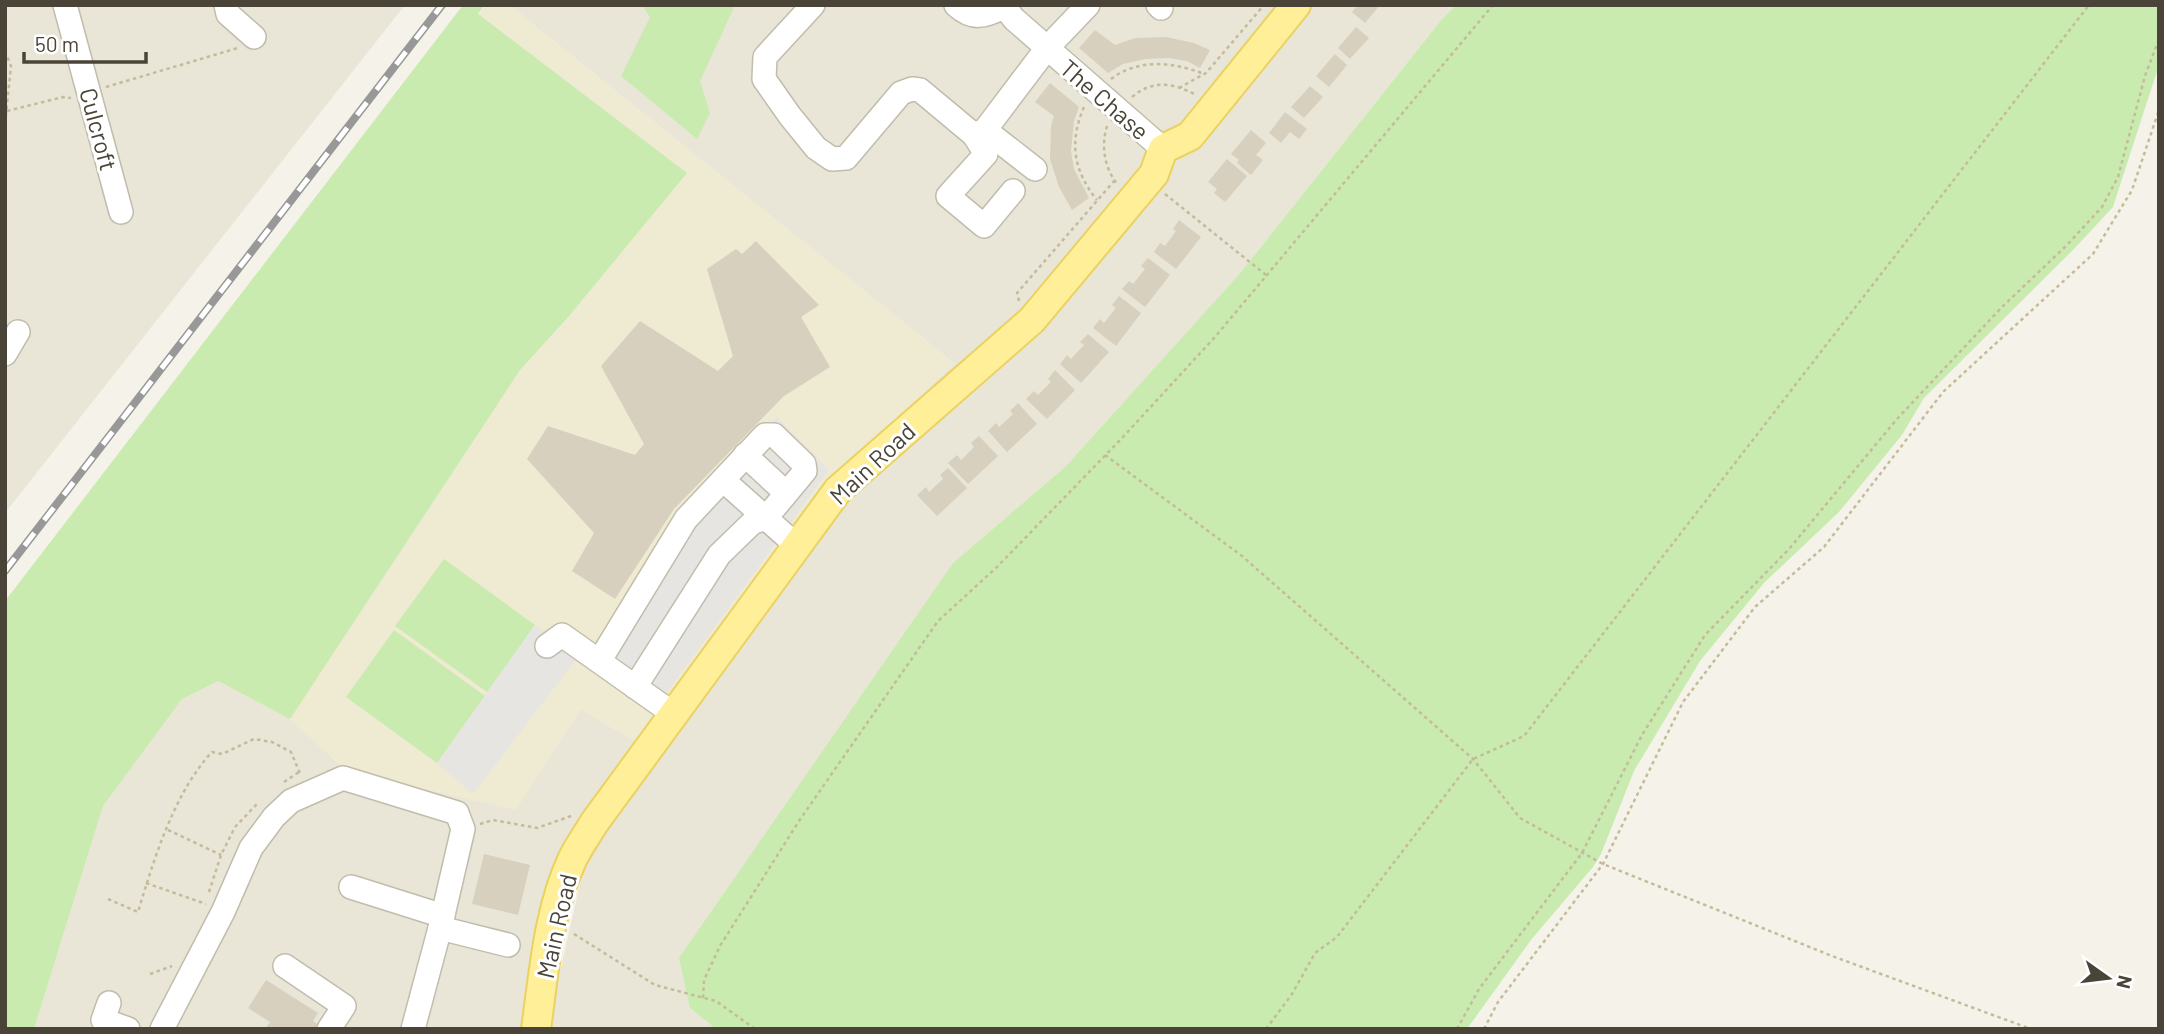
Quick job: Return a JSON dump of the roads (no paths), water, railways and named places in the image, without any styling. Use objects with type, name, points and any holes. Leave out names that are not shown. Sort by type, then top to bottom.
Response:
[{"type":"main road","points":[[1163,149],[1190,136],[1296,5]]},
{"type":"main road","name":"Main Road","points":[[536,1029],[556,905],[572,860],[605,809],[838,490],[1023,327],[1154,174],[1163,149]]},
{"type":"street","name":"Culcroft","points":[[65,5],[121,212]]},
{"type":"street","points":[[226,5],[228,14],[254,37]]},
{"type":"street","points":[[813,5],[765,57],[764,79],[817,148],[832,159],[846,158],[901,93],[912,89],[920,90],[1035,169]]},
{"type":"street","points":[[956,5],[975,17],[986,16],[1003,6]]},
{"type":"street","points":[[980,132],[1068,23],[1088,5]]},
{"type":"street","name":"The Chase","points":[[1003,6],[1014,19],[1163,149]]},
{"type":"street","points":[[980,132],[986,153],[948,196],[984,226],[1013,191]]},
{"type":"street","points":[[600,660],[686,519],[765,435],[774,435],[806,466],[805,471],[765,519],[753,522],[719,555],[635,687]]},
{"type":"street","points":[[745,455],[786,493]]},
{"type":"street","points":[[723,480],[796,545]]},
{"type":"street","points":[[547,646],[562,635],[675,715]]},
{"type":"street","points":[[162,1029],[223,912],[251,848],[274,817],[291,801],[343,778],[457,813],[463,829],[413,1029]]},
{"type":"street","points":[[351,887],[508,945]]},
{"type":"street","points":[[285,966],[344,1006],[330,1029]]},
{"type":"street","points":[[109,1003],[103,1020],[128,1029]]},
{"type":"railway","points":[[5,571],[442,5]]}]
